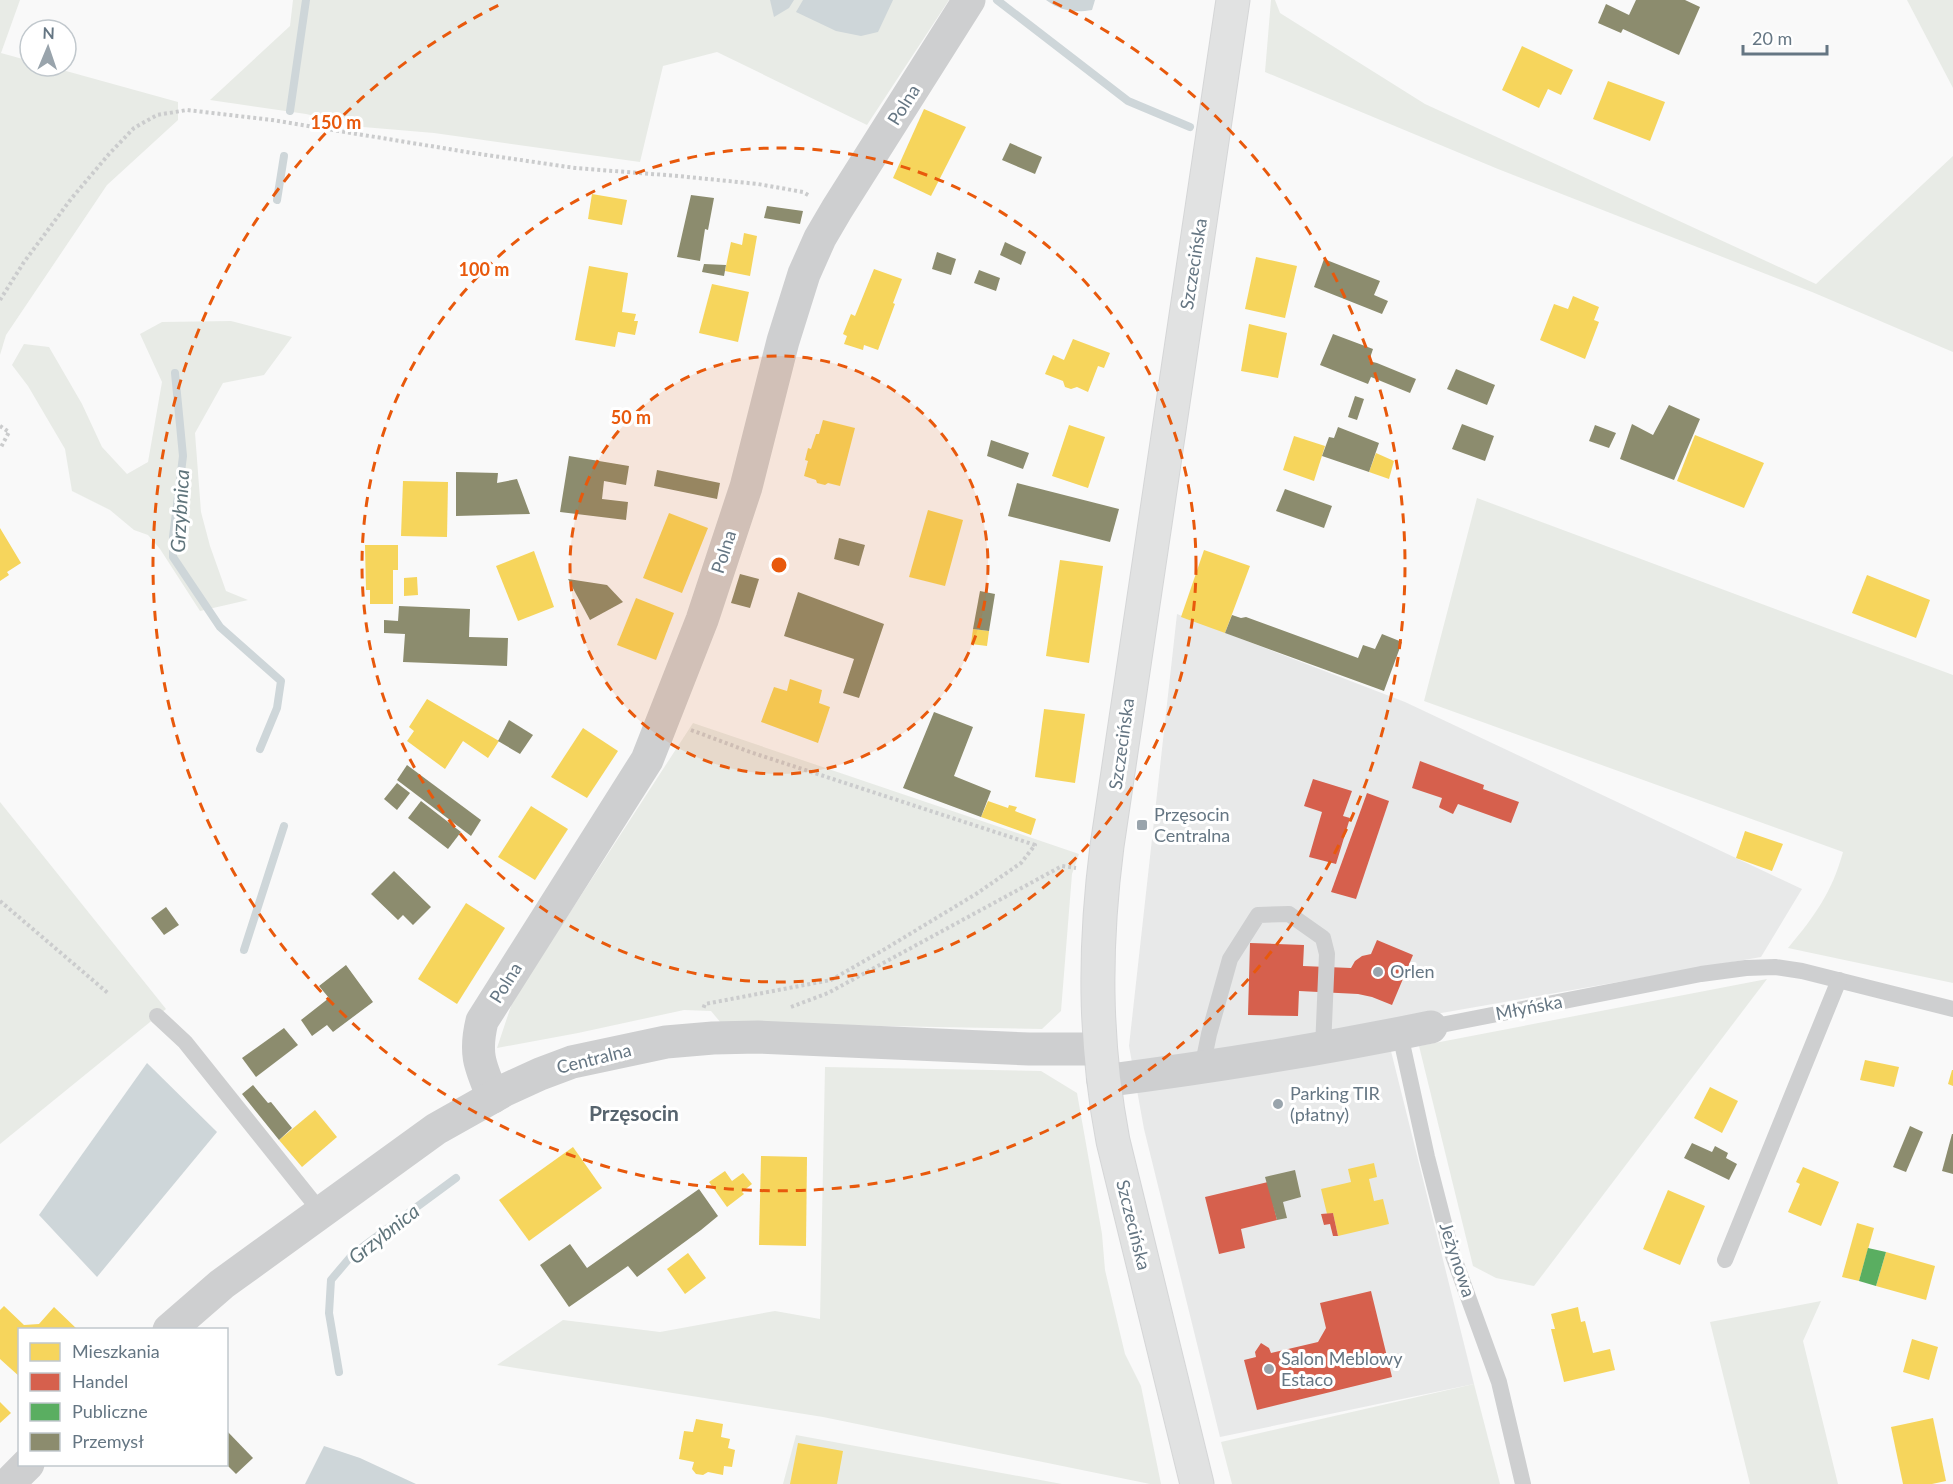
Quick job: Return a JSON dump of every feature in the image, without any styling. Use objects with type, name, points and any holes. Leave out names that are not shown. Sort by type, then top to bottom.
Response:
[{"type":"street","name":"Polna","points":[[493,1097],[481,1067],[477,1041],[482,1021],[647,760],[702,620],[746,487],[783,341],[804,274],[820,238],[969,0]]},
{"type":"street","name":"Szczecińska","points":[[1197,1484],[1117,1158],[1103,1081],[1097,959],[1107,846],[1233,0]]},
{"type":"street","name":"Młyńska","points":[[1103,1081],[1202,1068],[1431,1027]]},
{"type":"street","name":"Centralna","points":[[170,1328],[222,1284],[436,1129],[493,1097],[540,1074],[572,1062],[666,1042],[758,1037],[1029,1049],[1100,1049]]},
{"type":"street","points":[[8,1484],[26,1466]]},
{"type":"lane","points":[[1202,1068],[1230,959],[1258,915],[1289,914],[1323,938],[1327,954],[1323,1048]]},
{"type":"lane","name":"Młyńska","points":[[1431,1027],[1701,974],[1746,968],[1776,967],[1802,971],[1953,1009]]},
{"type":"lane","points":[[1725,1260],[1839,980]]},
{"type":"lane","points":[[157,1016],[185,1042],[321,1212]]},
{"type":"lane","name":"Jeżynowa","points":[[1400,1034],[1427,1157],[1451,1250],[1498,1382],[1523,1484]]},
{"type":"path","points":[[0,300],[24,262],[108,154],[134,128],[158,115],[187,110],[272,120],[575,168],[758,184],[803,192],[837,210]]},
{"type":"path","points":[[0,426],[9,432],[0,449]]},
{"type":"path","points":[[664,720],[750,752],[1035,845],[1021,863],[976,894],[831,980],[705,1004],[684,1041]]},
{"type":"path","points":[[783,1010],[828,993],[1062,866],[1075,868]]},
{"type":"path","points":[[0,901],[109,994]]},
{"type":"shaded area","points":[[0,0],[20,0],[1,53],[18,58],[18,78],[78,78],[78,74],[178,102],[178,120],[107,185],[6,335],[0,355]]},
{"type":"shaded area","points":[[293,0],[949,0],[867,125],[717,52],[663,66],[640,162],[434,133],[363,127],[306,114],[210,100],[290,26]]},
{"type":"shaded area","points":[[770,0],[794,0],[789,8],[774,17]]},
{"type":"shaded area","points":[[803,0],[893,0],[878,32],[861,36],[836,31],[796,12]]},
{"type":"shaded area","points":[[1046,0],[1095,0],[1092,10],[1079,11],[1062,9]]},
{"type":"shaded area","points":[[1271,0],[1275,0],[1280,13],[1425,104],[1816,284],[1953,156],[1953,352],[1812,292],[1498,169],[1265,72]]},
{"type":"shaded area","points":[[1907,0],[1953,0],[1953,88]]},
{"type":"shaded area","points":[[231,321],[292,337],[264,375],[223,383],[195,433],[201,512],[210,546],[226,591],[248,600],[200,611],[160,549],[148,535],[134,530],[110,510],[72,491],[65,449],[28,386],[12,365],[24,344],[49,347],[82,404],[102,447],[127,474],[148,462],[162,382],[140,334],[162,322]]},
{"type":"shaded area","points":[[1477,498],[1953,675],[1953,983],[1788,948],[1822,903],[1834,879],[1843,852],[1424,701]]},
{"type":"shaded area","points":[[1177,614],[1405,702],[1802,889],[1761,957],[1384,1023],[1474,1384],[1220,1437],[1144,1129],[1129,1046]]},
{"type":"shaded area","points":[[693,723],[1079,854],[1072,874],[1061,1011],[1042,1029],[721,1023],[711,1011],[684,1010],[497,1048],[513,1000]]},
{"type":"shaded area","points":[[0,802],[166,1009],[0,1144]]},
{"type":"shaded area","points":[[1767,979],[1534,1286],[1496,1278],[1473,1266],[1419,1046]]},
{"type":"shaded area","points":[[147,1063],[217,1132],[97,1277],[39,1215]]},
{"type":"shaded area","points":[[825,1067],[1041,1071],[1077,1093],[1102,1234],[1105,1270],[1125,1354],[1141,1386],[1161,1484],[1150,1484],[823,1417],[497,1365],[563,1320],[660,1332],[775,1311],[820,1319]]},
{"type":"shaded area","points":[[1821,1301],[1803,1341],[1838,1484],[1750,1484],[1710,1322]]},
{"type":"shaded area","points":[[1474,1384],[1500,1484],[1232,1484],[1221,1442]]},
{"type":"shaded area","points":[[796,1435],[1062,1484],[783,1484]]},
{"type":"shaded area","points":[[324,1446],[360,1458],[416,1484],[305,1484]]},
{"type":"building: Mieszkania","points":[[1522,46],[1573,70],[1561,95],[1548,89],[1539,108],[1502,90]]},
{"type":"building: Mieszkania","points":[[1608,81],[1665,102],[1650,141],[1593,119]]},
{"type":"building: Mieszkania","points":[[924,109],[966,127],[931,196],[893,178]]},
{"type":"building: Mieszkania","points":[[592,194],[627,200],[622,225],[588,219]]},
{"type":"building: Mieszkania","points":[[744,233],[757,236],[750,276],[725,271],[731,242],[742,245]]},
{"type":"building: Mieszkania","points":[[1256,257],[1297,266],[1285,318],[1245,309]]},
{"type":"building: Mieszkania","points":[[589,266],[628,273],[622,312],[636,314],[634,321],[638,321],[635,335],[618,332],[615,347],[575,340]]},
{"type":"building: Mieszkania","points":[[874,269],[902,279],[878,350],[864,345],[863,350],[844,344],[847,336],[843,334],[851,314],[855,316]]},
{"type":"building: Mieszkania","points":[[712,284],[749,292],[738,342],[699,333]]},
{"type":"building: Mieszkania","points":[[1573,296],[1599,307],[1594,320],[1599,322],[1585,359],[1540,340],[1554,304],[1568,309]]},
{"type":"building: Mieszkania","points":[[1249,324],[1287,333],[1278,378],[1241,371]]},
{"type":"building: Mieszkania","points":[[1073,339],[1110,353],[1104,368],[1098,366],[1088,392],[1077,387],[1071,389],[1065,387],[1063,381],[1045,374],[1053,355],[1064,360]]},
{"type":"building: Mieszkania","points":[[823,420],[855,428],[840,486],[817,483],[816,480],[804,476],[808,461],[805,460],[808,448],[811,449]]},
{"type":"building: Mieszkania","points":[[1069,425],[1105,437],[1088,488],[1052,476]]},
{"type":"building: Mieszkania","points":[[1695,435],[1764,463],[1744,508],[1677,481]]},
{"type":"building: Mieszkania","points":[[1294,436],[1325,446],[1314,481],[1283,470]]},
{"type":"building: Mieszkania","points":[[1376,453],[1394,461],[1389,479],[1369,472]]},
{"type":"building: Mieszkania","points":[[403,481],[448,482],[447,537],[401,536]]},
{"type":"building: Mieszkania","points":[[928,510],[963,520],[945,586],[909,577]]},
{"type":"building: Mieszkania","points":[[669,513],[708,528],[682,593],[643,578]]},
{"type":"building: Mieszkania","points":[[0,528],[21,563],[7,572],[9,575],[0,581]]},
{"type":"building: Mieszkania","points":[[365,545],[398,545],[398,570],[393,570],[393,604],[370,604],[370,590],[366,590]]},
{"type":"building: Mieszkania","points":[[1204,550],[1250,566],[1225,633],[1181,617]]},
{"type":"building: Mieszkania","points":[[534,551],[554,607],[518,621],[496,566]]},
{"type":"building: Mieszkania","points":[[1060,560],[1103,566],[1089,663],[1046,656]]},
{"type":"building: Mieszkania","points":[[1867,575],[1930,600],[1916,638],[1852,613]]},
{"type":"building: Mieszkania","points":[[417,577],[418,595],[404,596],[404,578]]},
{"type":"building: Mieszkania","points":[[636,598],[674,613],[656,660],[617,645]]},
{"type":"building: Mieszkania","points":[[973,629],[989,631],[987,646],[971,644]]},
{"type":"building: Mieszkania","points":[[790,679],[822,690],[819,703],[830,707],[818,743],[761,722],[774,687],[787,691]]},
{"type":"building: Mieszkania","points":[[427,699],[499,741],[488,758],[463,741],[445,769],[407,741],[414,731],[409,727]]},
{"type":"building: Mieszkania","points":[[1044,709],[1085,714],[1075,783],[1035,777]]},
{"type":"building: Mieszkania","points":[[583,728],[618,751],[587,798],[551,777]]},
{"type":"building: Mieszkania","points":[[988,801],[1008,808],[1009,805],[1017,807],[1015,811],[1036,819],[1031,835],[981,817]]},
{"type":"building: Mieszkania","points":[[531,806],[568,829],[535,880],[498,857]]},
{"type":"building: Mieszkania","points":[[1745,831],[1783,844],[1772,871],[1736,858]]},
{"type":"building: Mieszkania","points":[[466,903],[505,928],[457,1004],[418,979]]},
{"type":"building: Mieszkania","points":[[1865,1060],[1899,1067],[1894,1087],[1860,1080]]},
{"type":"building: Mieszkania","points":[[1953,1070],[1953,1086],[1948,1084]]},
{"type":"building: Mieszkania","points":[[1710,1087],[1738,1101],[1722,1133],[1694,1118]]},
{"type":"building: Mieszkania","points":[[315,1110],[337,1137],[302,1167],[279,1140]]},
{"type":"building: Mieszkania","points":[[573,1147],[602,1188],[529,1241],[499,1200]]},
{"type":"building: Mieszkania","points":[[761,1156],[807,1157],[806,1246],[759,1245]]},
{"type":"building: Mieszkania","points":[[1374,1163],[1377,1177],[1369,1179],[1374,1201],[1383,1199],[1389,1224],[1338,1236],[1333,1213],[1327,1214],[1321,1189],[1351,1182],[1348,1169]]},
{"type":"building: Mieszkania","points":[[1803,1167],[1839,1182],[1821,1226],[1788,1212],[1800,1184],[1796,1182]]},
{"type":"building: Mieszkania","points":[[725,1171],[732,1181],[743,1173],[752,1184],[742,1192],[744,1194],[727,1207],[709,1182]]},
{"type":"building: Mieszkania","points":[[1668,1190],[1705,1206],[1680,1265],[1643,1249]]},
{"type":"building: Mieszkania","points":[[1857,1223],[1874,1228],[1859,1281],[1842,1277]]},
{"type":"building: Mieszkania","points":[[1886,1252],[1935,1266],[1926,1300],[1876,1286]]},
{"type":"building: Mieszkania","points":[[688,1253],[706,1278],[685,1294],[667,1269]]},
{"type":"building: Mieszkania","points":[[4,1306],[24,1325],[39,1324],[54,1307],[76,1328],[18,1328],[18,1375],[0,1359],[0,1310]]},
{"type":"building: Mieszkania","points":[[1578,1307],[1581,1322],[1585,1321],[1593,1353],[1610,1349],[1615,1370],[1564,1382],[1551,1329],[1555,1329],[1551,1314]]},
{"type":"building: Mieszkania","points":[[1912,1339],[1938,1347],[1929,1380],[1903,1372]]},
{"type":"building: Mieszkania","points":[[0,1402],[11,1413],[0,1423]]},
{"type":"building: Mieszkania","points":[[1933,1418],[1946,1481],[1932,1484],[1903,1484],[1891,1427]]},
{"type":"building: Mieszkania","points":[[696,1419],[723,1424],[721,1437],[730,1439],[728,1448],[735,1450],[732,1467],[724,1466],[723,1475],[708,1472],[703,1475],[696,1474],[692,1469],[694,1462],[679,1459],[684,1431],[693,1432]]},
{"type":"building: Mieszkania","points":[[798,1443],[843,1451],[837,1484],[790,1484]]},
{"type":"building: Handel","points":[[1420,761],[1484,785],[1483,789],[1519,802],[1511,823],[1458,804],[1453,814],[1440,808],[1442,798],[1412,788]]},
{"type":"building: Handel","points":[[1313,779],[1352,791],[1343,816],[1350,818],[1336,864],[1309,857],[1322,812],[1304,806]]},
{"type":"building: Handel","points":[[1367,793],[1389,801],[1356,899],[1331,892]]},
{"type":"building: Handel","points":[[1377,940],[1413,955],[1392,1005],[1358,994],[1299,991],[1298,1016],[1248,1015],[1250,943],[1304,945],[1303,966],[1351,968],[1362,956],[1371,954]]},
{"type":"building: Handel","points":[[1268,1182],[1277,1220],[1241,1229],[1245,1248],[1219,1254],[1205,1197]]},
{"type":"building: Handel","points":[[1333,1213],[1338,1236],[1333,1236],[1330,1224],[1324,1225],[1321,1214]]},
{"type":"building: Handel","points":[[1371,1291],[1392,1377],[1257,1410],[1244,1360],[1256,1357],[1255,1352],[1261,1343],[1269,1348],[1271,1353],[1318,1342],[1326,1328],[1320,1303]]},
{"type":"building: Publiczne","points":[[1868,1248],[1886,1252],[1876,1286],[1859,1281]]},
{"type":"building: Przemysł","points":[[1636,0],[1685,0],[1700,7],[1679,55],[1623,29],[1621,33],[1598,23],[1606,4],[1629,15]]},
{"type":"building: Przemysł","points":[[1010,143],[1042,157],[1035,174],[1002,160]]},
{"type":"building: Przemysł","points":[[691,195],[714,198],[708,230],[705,229],[700,261],[677,257]]},
{"type":"building: Przemysł","points":[[767,206],[803,211],[800,224],[764,218]]},
{"type":"building: Przemysł","points":[[1005,242],[1026,252],[1021,265],[1000,255]]},
{"type":"building: Przemysł","points":[[937,252],[956,259],[951,275],[932,269]]},
{"type":"building: Przemysł","points":[[1324,259],[1380,281],[1374,295],[1388,301],[1382,314],[1314,287]]},
{"type":"building: Przemysł","points":[[704,264],[726,265],[724,276],[702,272]]},
{"type":"building: Przemysł","points":[[979,270],[1000,278],[996,291],[974,283]]},
{"type":"building: Przemysł","points":[[1333,334],[1373,349],[1369,361],[1416,379],[1410,393],[1371,377],[1368,384],[1320,365]]},
{"type":"building: Przemysł","points":[[1456,369],[1495,385],[1487,405],[1447,389]]},
{"type":"building: Przemysł","points":[[1355,396],[1364,399],[1357,420],[1348,417]]},
{"type":"building: Przemysł","points":[[1669,405],[1700,419],[1674,480],[1620,459],[1632,424],[1653,435]]},
{"type":"building: Przemysł","points":[[1462,424],[1494,436],[1485,461],[1452,449]]},
{"type":"building: Przemysł","points":[[1595,425],[1616,433],[1609,448],[1589,441]]},
{"type":"building: Przemysł","points":[[1338,427],[1379,443],[1369,472],[1322,456],[1329,437],[1334,438]]},
{"type":"building: Przemysł","points":[[991,440],[1029,453],[1023,469],[987,456]]},
{"type":"building: Przemysł","points":[[569,456],[629,466],[626,485],[604,481],[602,499],[628,502],[626,520],[560,512]]},
{"type":"building: Przemysł","points":[[657,470],[720,483],[717,499],[654,486]]},
{"type":"building: Przemysł","points":[[456,472],[498,473],[497,483],[517,479],[530,514],[456,516]]},
{"type":"building: Przemysł","points":[[1017,483],[1119,509],[1110,542],[1008,516]]},
{"type":"building: Przemysł","points":[[1285,489],[1332,506],[1324,528],[1276,511]]},
{"type":"building: Przemysł","points":[[839,538],[865,545],[859,566],[834,559]]},
{"type":"building: Przemysł","points":[[740,574],[759,579],[750,608],[731,603]]},
{"type":"building: Przemysł","points":[[568,579],[607,585],[623,602],[590,620]]},
{"type":"building: Przemysł","points":[[980,591],[995,594],[989,631],[973,629]]},
{"type":"building: Przemysł","points":[[798,592],[884,624],[859,698],[843,693],[854,659],[784,636]]},
{"type":"building: Przemysł","points":[[399,606],[470,609],[469,637],[508,638],[507,666],[403,662],[405,634],[384,633],[384,620],[398,621]]},
{"type":"building: Przemysł","points":[[1232,615],[1246,617],[1358,658],[1363,645],[1375,649],[1382,634],[1402,642],[1384,691],[1225,633]]},
{"type":"building: Przemysł","points":[[934,712],[973,727],[954,776],[991,791],[981,817],[903,788]]},
{"type":"building: Przemysł","points":[[509,720],[533,735],[520,754],[498,741]]},
{"type":"building: Przemysł","points":[[407,765],[481,820],[471,836],[397,780]]},
{"type":"building: Przemysł","points":[[397,783],[410,793],[397,810],[384,799]]},
{"type":"building: Przemysł","points":[[421,801],[461,832],[448,849],[408,818]]},
{"type":"building: Przemysł","points":[[394,871],[431,907],[413,925],[403,915],[398,920],[371,894]]},
{"type":"building: Przemysł","points":[[166,907],[179,925],[164,935],[151,918]]},
{"type":"building: Przemysł","points":[[346,965],[373,1002],[333,1032],[327,1025],[312,1036],[301,1020],[329,998],[319,986]]},
{"type":"building: Przemysł","points":[[284,1028],[298,1045],[256,1077],[242,1058]]},
{"type":"building: Przemysł","points":[[253,1085],[268,1103],[271,1102],[292,1128],[279,1140],[242,1094]]},
{"type":"building: Przemysł","points":[[1910,1126],[1923,1132],[1906,1172],[1893,1167]]},
{"type":"building: Przemysł","points":[[1953,1134],[1953,1174],[1942,1171]]},
{"type":"building: Przemysł","points":[[1692,1143],[1712,1152],[1715,1146],[1728,1153],[1726,1158],[1737,1164],[1729,1180],[1684,1158]]},
{"type":"building: Przemysł","points":[[1295,1170],[1301,1197],[1283,1202],[1287,1218],[1277,1220],[1265,1177]]},
{"type":"building: Przemysł","points":[[699,1189],[718,1216],[637,1277],[628,1266],[569,1307],[540,1265],[570,1244],[587,1268]]},
{"type":"building: Przemysł","points":[[228,1432],[253,1458],[236,1474],[228,1466]]},
{"type":"waterway","name":"Grzybnica","points":[[290,111],[306,0]]},
{"type":"waterway","points":[[997,0],[1128,101],[1190,127]]},
{"type":"waterway","name":"Grzybnica","points":[[277,200],[284,156]]},
{"type":"waterway","name":"Grzybnica","points":[[175,373],[183,456],[173,537],[173,557],[220,627],[281,681],[277,708],[260,749]]},
{"type":"waterway","name":"Grzybnica","points":[[244,950],[284,826]]},
{"type":"waterway","name":"Grzybnica","points":[[339,1372],[329,1313],[331,1280],[353,1254],[456,1178]]},
{"type":"place","name":"Przęsocin Centralna","points":[[1142,825]]},
{"type":"place","name":"Orlen","points":[[1378,972]]},
{"type":"place","name":"Parking TIR (płatny)","points":[[1278,1104]]},
{"type":"place","name":"Salon Meblowy Estaco","points":[[1269,1369]]},
{"type":"district","name":"Przęsocin","points":[[634,1114]]}]
